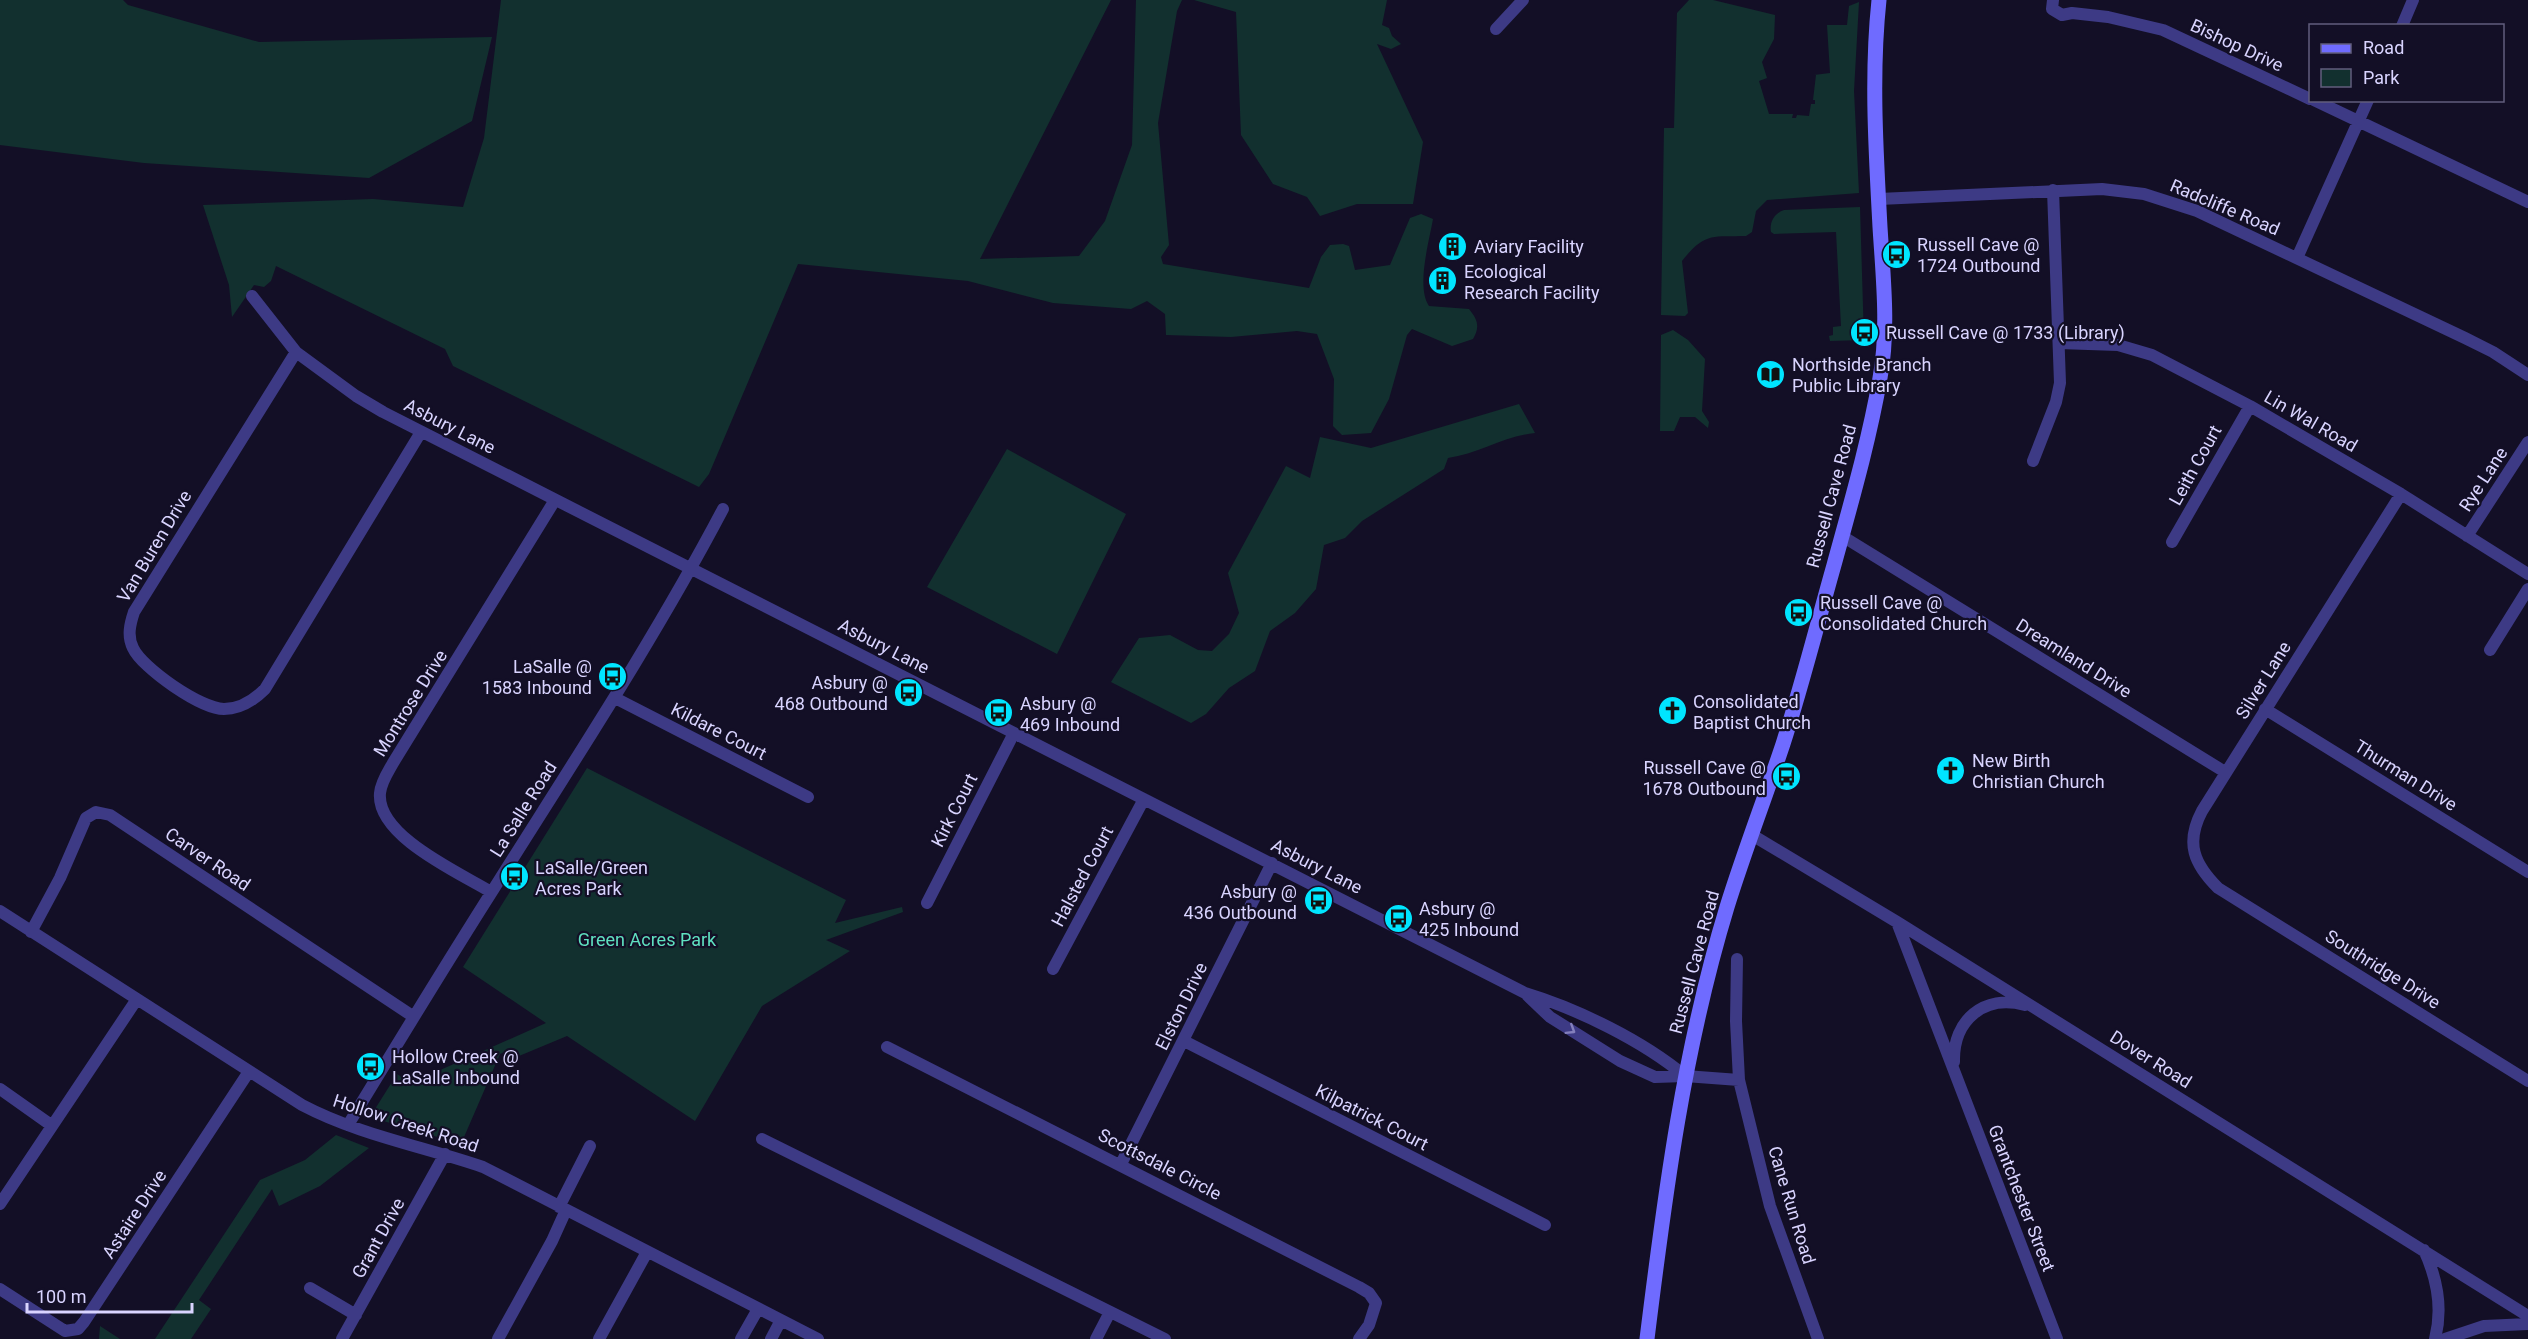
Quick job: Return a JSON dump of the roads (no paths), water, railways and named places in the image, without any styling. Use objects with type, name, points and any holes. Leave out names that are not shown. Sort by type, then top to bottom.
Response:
[{"type":"main road","name":"Russell Cave Road","points":[[1647,1339],[1667,1178],[1685,1076],[1728,905],[1800,689],[1842,536],[1881,374],[1884,334],[1875,57],[1879,0]]},
{"type":"street","points":[[1496,29],[1523,0]]},
{"type":"street","name":"Bishop Drive","points":[[2053,0],[2052,9],[2062,15],[2072,13],[2108,17],[2163,30],[2309,99]]},
{"type":"street","points":[[2403,24],[2414,0]]},
{"type":"street","name":"Bishop Drive","points":[[2316,102],[2528,202]]},
{"type":"street","points":[[2297,258],[2367,102]]},
{"type":"street","points":[[2033,461],[2056,402],[2060,383],[2053,190]]},
{"type":"street","name":"Radcliffe Road","points":[[1879,199],[2053,190],[2125,191],[2170,201],[2197,211],[2465,338],[2493,352],[2528,375]]},
{"type":"street","name":"Asbury Lane","points":[[252,296],[296,352],[356,396],[421,432],[1525,993],[1557,1003],[1660,1056],[1685,1076]]},
{"type":"street","name":"Lin Wal Road","points":[[2059,343],[2092,342],[2134,348],[2152,355],[2250,406],[2401,494],[2528,574]]},
{"type":"street","name":"Van Buren Drive","points":[[296,352],[140,602],[130,623],[130,643],[139,658],[198,701],[224,709],[236,707],[247,703],[264,689],[421,432]]},
{"type":"street","name":"Leith Court","points":[[2172,542],[2250,406]]},
{"type":"street","name":"Rye Lane","points":[[2467,536],[2528,442]]},
{"type":"street","name":"Silver Lane","points":[[2218,888],[2204,874],[2197,861],[2193,845],[2193,832],[2202,811],[2401,494]]},
{"type":"street","name":"Montrose Drive","points":[[491,892],[410,843],[397,832],[383,810],[380,792],[393,763],[555,500]]},
{"type":"street","name":"La Salle Road","points":[[348,1125],[491,892],[615,698],[692,568],[723,509]]},
{"type":"street","name":"Dreamland Drive","points":[[1842,536],[2225,772]]},
{"type":"street","points":[[2490,650],[2528,590]]},
{"type":"street","name":"Kildare Court","points":[[615,698],[808,797]]},
{"type":"street","name":"Thurman Drive","points":[[2265,709],[2528,872]]},
{"type":"street","name":"Kirk Court","points":[[927,903],[1014,733]]},
{"type":"street","name":"Halsted Court","points":[[1053,969],[1144,799]]},
{"type":"street","name":"Carver Road","points":[[31,932],[60,878],[82,825],[91,814],[102,812],[414,1017]]},
{"type":"street","name":"Dover Road","points":[[1752,835],[1897,921],[2528,1316]]},
{"type":"street","name":"Elston Drive","points":[[1121,1164],[1272,863]]},
{"type":"street","name":"Southridge Drive","points":[[2218,888],[2528,1081]]},
{"type":"street","name":"Hollow Creek Road","points":[[0,911],[302,1105],[383,1138],[445,1154],[494,1172],[818,1339]]},
{"type":"street","name":"Grantchester Street","points":[[1897,921],[2057,1339]]},
{"type":"street","name":"Cane Run Road","points":[[1737,959],[1736,1021],[1739,1080],[1770,1206],[1818,1339]]},
{"type":"street","name":"Asbury Lane","points":[[1525,993],[1550,1017],[1620,1061],[1655,1077],[1685,1076]]},
{"type":"street","points":[[0,1204],[137,999]]},
{"type":"street","name":"Grantchester Street","points":[[1954,1069],[1955,1042],[1960,1029],[1978,1010],[2000,1003],[2035,1008]]},
{"type":"street","name":"Kilpatrick Court","points":[[1184,1041],[1545,1225]]},
{"type":"street","name":"Scottsdale Circle","points":[[887,1047],[1121,1164],[1369,1293],[1376,1303],[1369,1325],[1359,1339]]},
{"type":"street","name":"Astaire Drive","points":[[0,1289],[66,1331],[78,1329],[249,1073]]},
{"type":"street","points":[[1685,1076],[1739,1080]]},
{"type":"street","points":[[0,1089],[51,1125]]},
{"type":"street","points":[[762,1139],[1165,1339]]},
{"type":"street","points":[[498,1339],[552,1241],[562,1208],[590,1146]]},
{"type":"street","name":"Grant Drive","points":[[342,1339],[445,1154]]},
{"type":"street","points":[[2423,1249],[2437,1290],[2438,1322],[2435,1339]]},
{"type":"street","points":[[599,1339],[647,1252]]},
{"type":"street","points":[[310,1288],[356,1316]]},
{"type":"street","points":[[741,1339],[758,1308]]},
{"type":"street","points":[[1096,1339],[1110,1312]]},
{"type":"street","points":[[771,1339],[781,1320]]},
{"type":"street","points":[[2445,1339],[2484,1326],[2528,1324]]},
{"type":"place","name":"Aviary Facility","points":[[1453,246]]},
{"type":"place","name":"Russell Cave @ 1724 Outbound","points":[[1896,254]]},
{"type":"place","name":"Ecological Research Facility","points":[[1443,281]]},
{"type":"place","name":"Russell Cave @ 1733 (Library)","points":[[1865,332]]},
{"type":"place","name":"Northside Branch Public Library","points":[[1771,374]]},
{"type":"place","name":"Russell Cave @ Consolidated Church","points":[[1799,612]]},
{"type":"place","name":"LaSalle @ 1583 Inbound","points":[[613,676]]},
{"type":"place","name":"Asbury @ 468 Outbound","points":[[909,692]]},
{"type":"place","name":"Consolidated Baptist Church","points":[[1672,711]]},
{"type":"place","name":"Asbury @ 469 Inbound","points":[[999,713]]},
{"type":"place","name":"New Birth Christian Church","points":[[1951,770]]},
{"type":"place","name":"Russell Cave @ 1678 Outbound","points":[[1787,777]]},
{"type":"place","name":"LaSalle/Green Acres Park","points":[[514,877]]},
{"type":"place","name":"Asbury @ 436 Outbound","points":[[1318,901]]},
{"type":"place","name":"Asbury @ 425 Inbound","points":[[1398,918]]},
{"type":"place","name":"Hollow Creek @ LaSalle Inbound","points":[[371,1066]]},
{"type":"park label","name":"Green Acres Park","points":[[647,939]]}]
